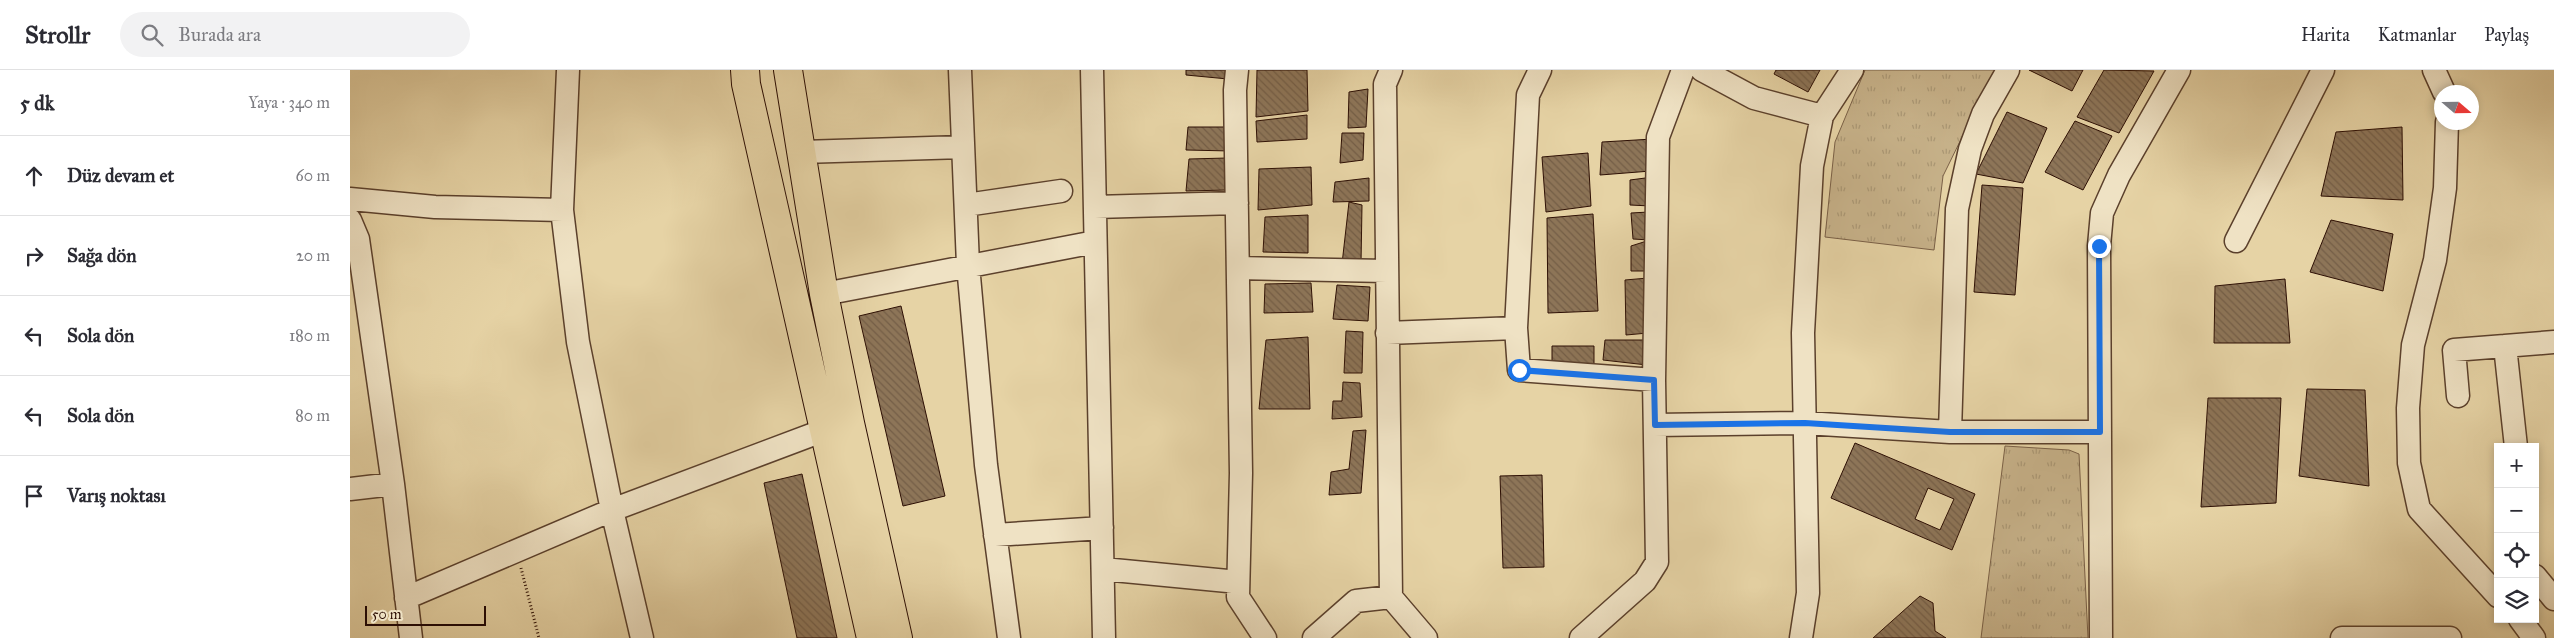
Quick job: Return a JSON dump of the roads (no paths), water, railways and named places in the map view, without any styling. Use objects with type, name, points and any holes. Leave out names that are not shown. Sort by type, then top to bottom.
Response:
[{"type":"main road","points":[[745,70],[746,84],[822,431],[871,638]]},
{"type":"main road","points":[[788,70],[824,294],[850,423],[898,638]]},
{"type":"street","points":[[568,70],[562,210],[578,342],[612,510],[642,638]]},
{"type":"street","points":[[960,70],[968,265],[986,465],[1009,638]]},
{"type":"street","points":[[1092,70],[1104,638]]},
{"type":"street","points":[[1237,70],[1235,90],[1236,203],[1241,473],[1238,597],[1265,638]]},
{"type":"street","points":[[1390,70],[1385,84],[1391,597],[1426,638]]},
{"type":"street","points":[[1540,70],[1528,95],[1516,328],[1519,370],[1654,380]]},
{"type":"street","points":[[1581,638],[1645,581],[1656,562],[1654,380],[1658,138],[1683,70]]},
{"type":"street","points":[[1702,70],[1754,98],[1822,116]]},
{"type":"street","points":[[1801,638],[1808,593],[1803,333],[1812,166],[1822,116],[1852,70]]},
{"type":"street","points":[[1950,432],[1957,208],[1983,114],[2008,70]]},
{"type":"street","points":[[2101,638],[2099,246],[2102,214],[2119,175],[2179,70]]},
{"type":"street","points":[[2236,240],[2323,70]]},
{"type":"street","points":[[2434,70],[2441,85]]},
{"type":"street","points":[[2447,130],[2444,188],[2435,260],[2414,345],[2408,408],[2409,463],[2419,509],[2494,592]]},
{"type":"street","points":[[802,152],[963,147]]},
{"type":"street","points":[[966,205],[1061,191]]},
{"type":"street","points":[[350,199],[435,207],[562,210]]},
{"type":"street","points":[[1095,207],[1236,203]]},
{"type":"street","points":[[353,233],[393,484],[412,638]]},
{"type":"street","points":[[824,294],[1096,242]]},
{"type":"street","points":[[1238,268],[1386,271]]},
{"type":"street","points":[[1387,333],[1516,328]]},
{"type":"street","points":[[2458,396],[2454,350],[2554,342]]},
{"type":"street","points":[[2505,346],[2516,443]]},
{"type":"street","points":[[1655,425],[1805,423],[1950,432],[2100,432]]},
{"type":"street","points":[[406,598],[612,510],[822,431]]},
{"type":"street","points":[[350,489],[393,484]]},
{"type":"street","points":[[995,534],[1102,528]]},
{"type":"street","points":[[1103,570],[1238,582]]},
{"type":"street","points":[[2537,578],[2554,600]]},
{"type":"street","points":[[1314,638],[1356,601],[1391,597]]},
{"type":"street","points":[[2524,623],[2534,638]]},
{"type":"street","points":[[2342,638],[2450,638]]}]
